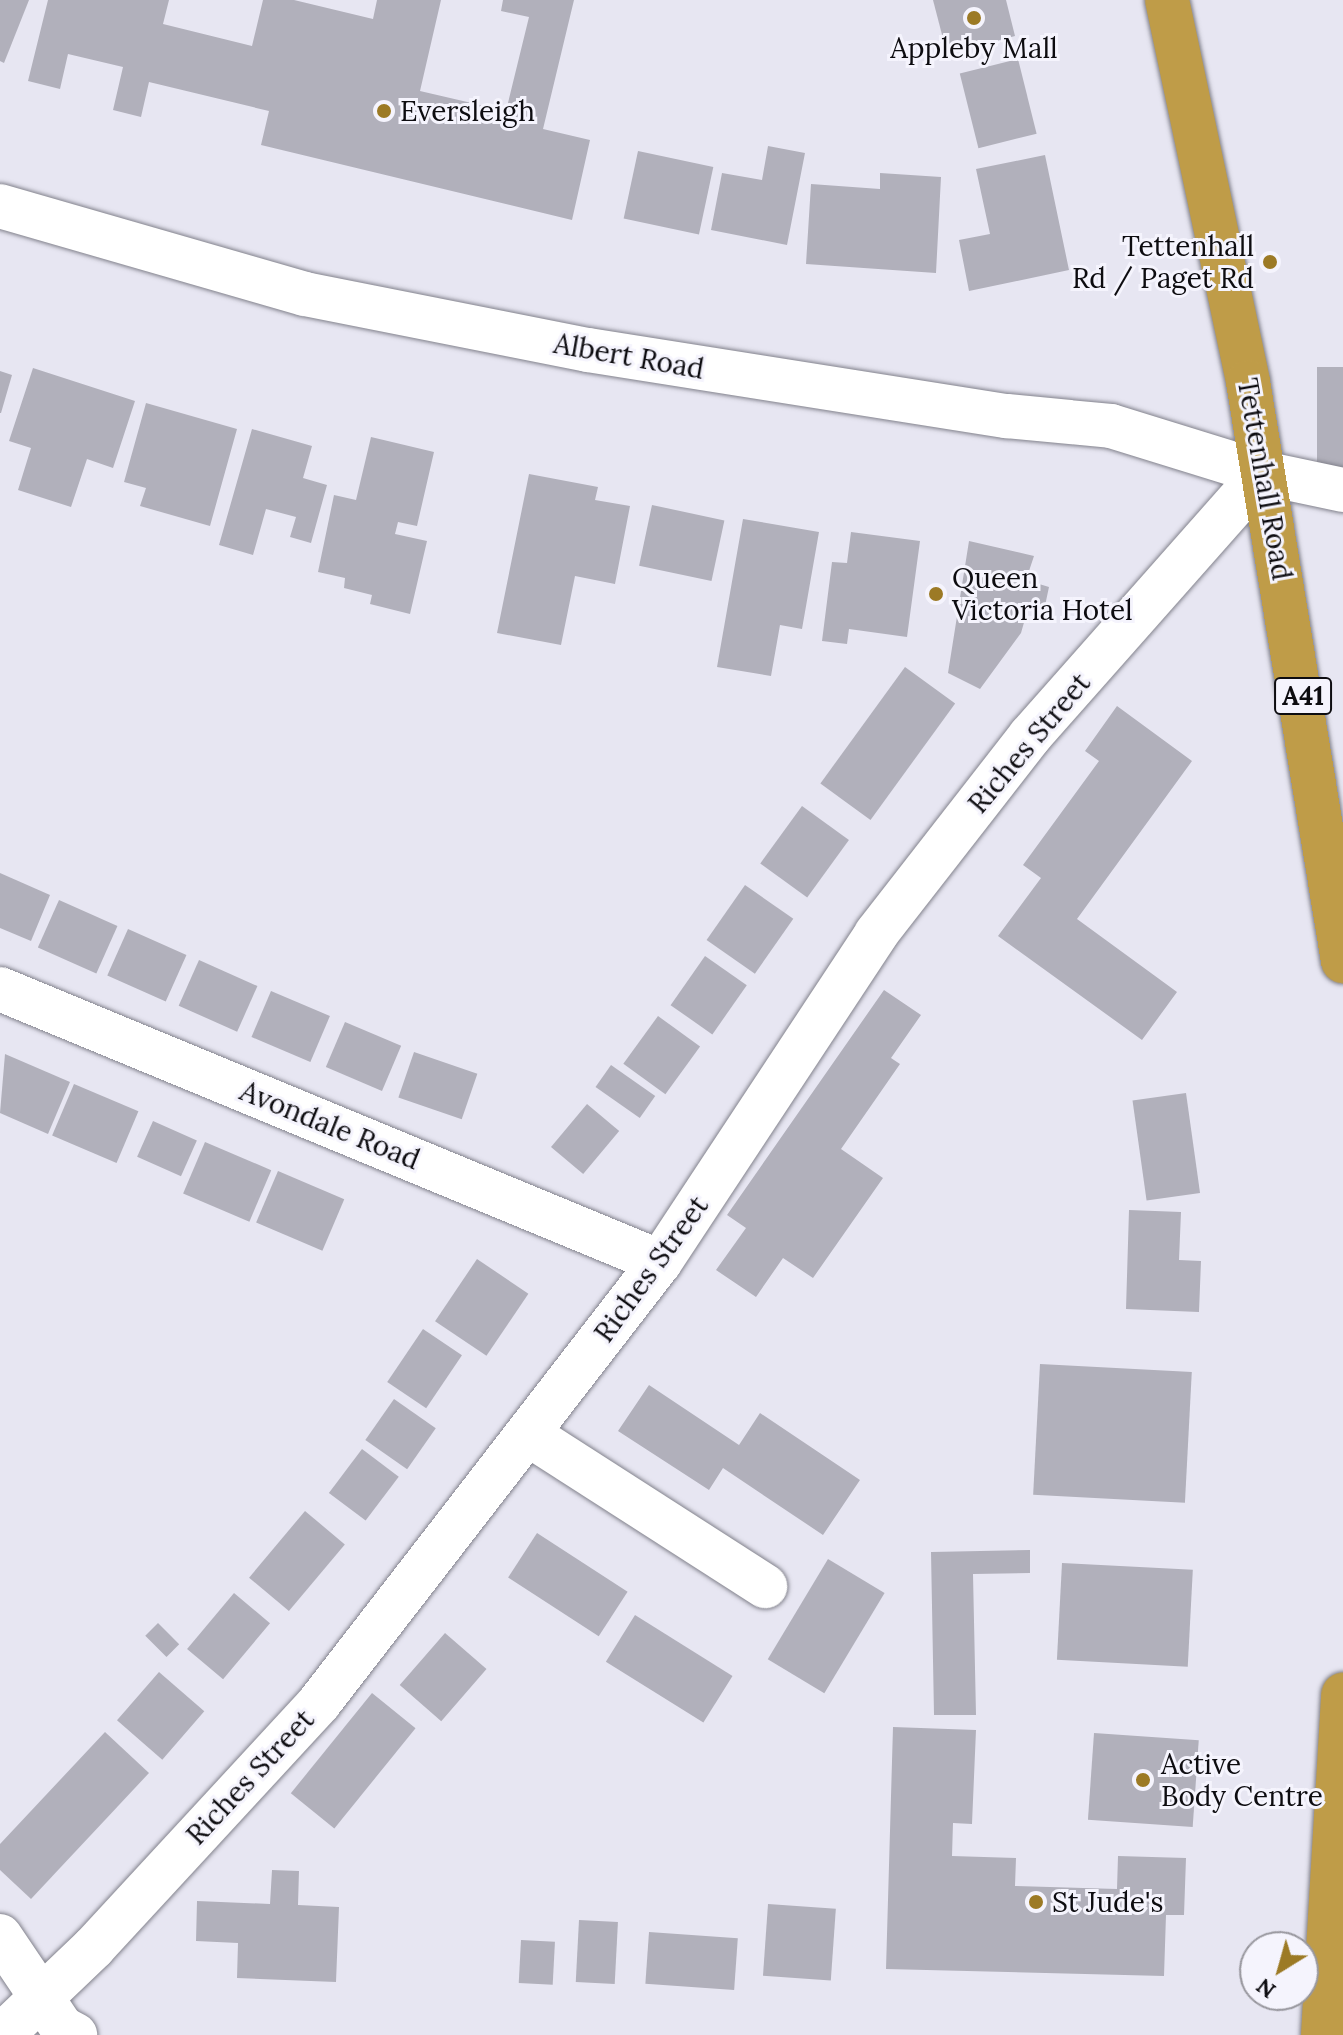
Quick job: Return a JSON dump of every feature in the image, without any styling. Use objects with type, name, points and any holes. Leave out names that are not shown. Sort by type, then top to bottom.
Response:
[{"type":"highway","name":"Tettenhall Road","points":[[1167,0],[1263,473],[1343,961]]},
{"type":"highway","points":[[1323,2035],[1343,1695]]},
{"type":"street","name":"Albert Road","points":[[0,206],[305,294],[604,353],[1007,416],[1111,426],[1263,473],[1343,490]]},
{"type":"street","name":"Riches Street","points":[[2,2035],[41,1999],[319,1703],[660,1262],[876,934],[1030,736],[1263,473]]},
{"type":"street","name":"Avondale Road","points":[[0,989],[660,1262]]},
{"type":"street","points":[[528,1434],[765,1586]]},
{"type":"street","points":[[0,1936],[62,2028],[75,2035]]},
{"type":"building","points":[[0,0],[29,0],[4,63],[0,61]]},
{"type":"building","name":"Eversleigh","points":[[48,0],[169,0],[163,24],[252,46],[263,0],[294,0],[373,19],[377,0],[441,0],[420,91],[506,111],[529,17],[501,11],[503,0],[574,0],[543,129],[590,140],[572,220],[261,145],[269,111],[149,82],[141,117],[113,110],[123,67],[68,54],[60,89],[28,81]]},
{"type":"building","name":"Appleby Mall","points":[[933,0],[1006,0],[1015,36],[947,54]]},
{"type":"building","points":[[1018,59],[1037,134],[978,148],[960,74]]},
{"type":"building","points":[[768,146],[805,153],[787,245],[711,230],[722,173],[762,180]]},
{"type":"building","points":[[638,151],[713,167],[699,235],[624,218]]},
{"type":"building","points":[[1045,155],[1069,270],[969,291],[959,240],[990,234],[976,169]]},
{"type":"building","points":[[880,173],[941,177],[936,273],[806,264],[811,184],[880,189]]},
{"type":"building","points":[[1317,367],[1343,367],[1343,470],[1317,470]]},
{"type":"building","points":[[33,368],[135,401],[113,468],[87,459],[71,507],[18,490],[31,448],[9,441]]},
{"type":"building","points":[[0,371],[12,375],[1,413],[0,413]]},
{"type":"building","points":[[146,403],[237,429],[210,526],[140,506],[146,488],[124,482]]},
{"type":"building","points":[[252,429],[312,446],[303,478],[327,485],[311,543],[290,537],[296,517],[266,509],[253,555],[219,545]]},
{"type":"building","points":[[371,437],[434,452],[417,526],[398,522],[395,534],[427,541],[410,614],[370,604],[372,595],[344,588],[345,578],[318,572],[334,495],[356,500]]},
{"type":"building","points":[[529,474],[598,487],[595,500],[630,506],[615,584],[575,576],[561,645],[497,633]]},
{"type":"building","points":[[652,505],[724,520],[711,581],[639,566]]},
{"type":"building","points":[[743,519],[819,532],[802,629],[780,625],[771,676],[717,667]]},
{"type":"building","points":[[851,532],[920,541],[907,637],[849,629],[847,644],[822,641],[832,562],[847,563]]},
{"type":"building","points":[[969,541],[1034,556],[1026,580],[1049,587],[1043,615],[1029,605],[1021,633],[980,689],[948,673]]},
{"type":"building","points":[[905,667],[955,703],[871,820],[820,783]]},
{"type":"building","points":[[1117,706],[1192,761],[1077,919],[1177,992],[1142,1040],[998,936],[1041,878],[1023,865],[1099,761],[1085,751]]},
{"type":"building","points":[[802,806],[849,840],[807,898],[760,863]]},
{"type":"building","points":[[0,873],[50,895],[31,941],[0,928]]},
{"type":"building","points":[[745,885],[793,919],[755,974],[707,940]]},
{"type":"building","points":[[59,900],[117,926],[96,974],[38,948]]},
{"type":"building","points":[[128,929],[186,955],[166,1002],[107,976]]},
{"type":"building","points":[[705,956],[747,985],[712,1034],[671,1005]]},
{"type":"building","points":[[199,960],[257,986],[237,1032],[179,1006]]},
{"type":"building","points":[[884,990],[921,1015],[891,1058],[900,1064],[841,1149],[883,1178],[813,1278],[783,1258],[756,1297],[716,1270],[746,1228],[727,1215]]},
{"type":"building","points":[[271,991],[330,1016],[310,1062],[251,1037]]},
{"type":"building","points":[[658,1016],[700,1047],[665,1094],[623,1064]]},
{"type":"building","points":[[345,1022],[401,1046],[382,1091],[326,1067]]},
{"type":"building","points":[[414,1052],[477,1074],[462,1119],[398,1097]]},
{"type":"building","points":[[5,1054],[70,1082],[48,1134],[0,1113]]},
{"type":"building","points":[[611,1065],[655,1096],[640,1118],[596,1087]]},
{"type":"building","points":[[74,1084],[138,1111],[117,1163],[52,1136]]},
{"type":"building","points":[[1186,1093],[1200,1193],[1147,1201],[1133,1101]]},
{"type":"building","points":[[587,1104],[619,1131],[583,1174],[551,1147]]},
{"type":"building","points":[[153,1121],[197,1141],[181,1176],[137,1157]]},
{"type":"building","points":[[205,1142],[271,1170],[249,1222],[183,1194]]},
{"type":"building","points":[[278,1171],[344,1199],[322,1251],[256,1223]]},
{"type":"building","points":[[1129,1210],[1181,1212],[1179,1260],[1201,1261],[1199,1312],[1126,1309]]},
{"type":"building","points":[[477,1259],[528,1294],[486,1356],[435,1321]]},
{"type":"building","points":[[423,1329],[462,1355],[426,1408],[387,1382]]},
{"type":"building","points":[[1040,1364],[1192,1372],[1185,1503],[1033,1495]]},
{"type":"building","points":[[649,1385],[739,1445],[760,1413],[860,1480],[823,1535],[723,1468],[709,1490],[618,1431]]},
{"type":"building","points":[[394,1399],[436,1428],[407,1469],[365,1440]]},
{"type":"building","points":[[362,1449],[399,1477],[366,1521],[329,1493]]},
{"type":"building","points":[[305,1511],[345,1544],[289,1611],[249,1578]]},
{"type":"building","points":[[537,1533],[628,1592],[599,1636],[508,1577]]},
{"type":"building","points":[[1030,1550],[1030,1573],[973,1574],[976,1715],[934,1715],[931,1552]]},
{"type":"building","points":[[828,1559],[885,1593],[824,1693],[768,1659]]},
{"type":"building","points":[[1062,1563],[1193,1570],[1188,1667],[1057,1660]]},
{"type":"building","points":[[234,1593],[270,1623],[223,1679],[187,1649]]},
{"type":"building","points":[[635,1615],[733,1676],[703,1723],[606,1662]]},
{"type":"building","points":[[158,1623],[179,1644],[166,1657],[145,1636]]},
{"type":"building","points":[[445,1633],[487,1669],[441,1721],[400,1685]]},
{"type":"building","points":[[159,1672],[204,1711],[162,1760],[117,1720]]},
{"type":"building","points":[[372,1693],[416,1728],[334,1828],[291,1793]]},
{"type":"building","name":"St Jude's","points":[[893,1727],[976,1730],[972,1824],[953,1823],[952,1856],[1016,1858],[1015,1886],[1117,1889],[1118,1856],[1186,1858],[1184,1915],[1166,1915],[1164,1976],[886,1969]]},
{"type":"building","points":[[105,1732],[149,1773],[31,1899],[0,1870],[0,1844]]},
{"type":"building","name":"Active Body Centre","points":[[1094,1733],[1199,1740],[1193,1827],[1088,1820]]},
{"type":"building","points":[[272,1870],[299,1871],[298,1905],[339,1907],[336,1982],[237,1978],[238,1943],[196,1941],[197,1901],[270,1904]]},
{"type":"building","points":[[768,1904],[836,1909],[831,1981],[763,1976]]},
{"type":"building","points":[[579,1920],[618,1922],[615,1984],[576,1982]]},
{"type":"building","points":[[649,1932],[738,1938],[734,1990],[645,1984]]},
{"type":"building","points":[[521,1940],[555,1942],[553,1985],[519,1983]]},
{"type":"place","name":"Appleby Mall","points":[[974,18]]},
{"type":"place","name":"Eversleigh","points":[[384,111]]},
{"type":"place","name":"Tettenhall Rd / Paget Rd","points":[[1270,262]]},
{"type":"place","name":"Queen Victoria Hotel","points":[[936,594]]},
{"type":"place","name":"Active Body Centre","points":[[1143,1780]]},
{"type":"place","name":"St Jude's","points":[[1036,1902]]}]
